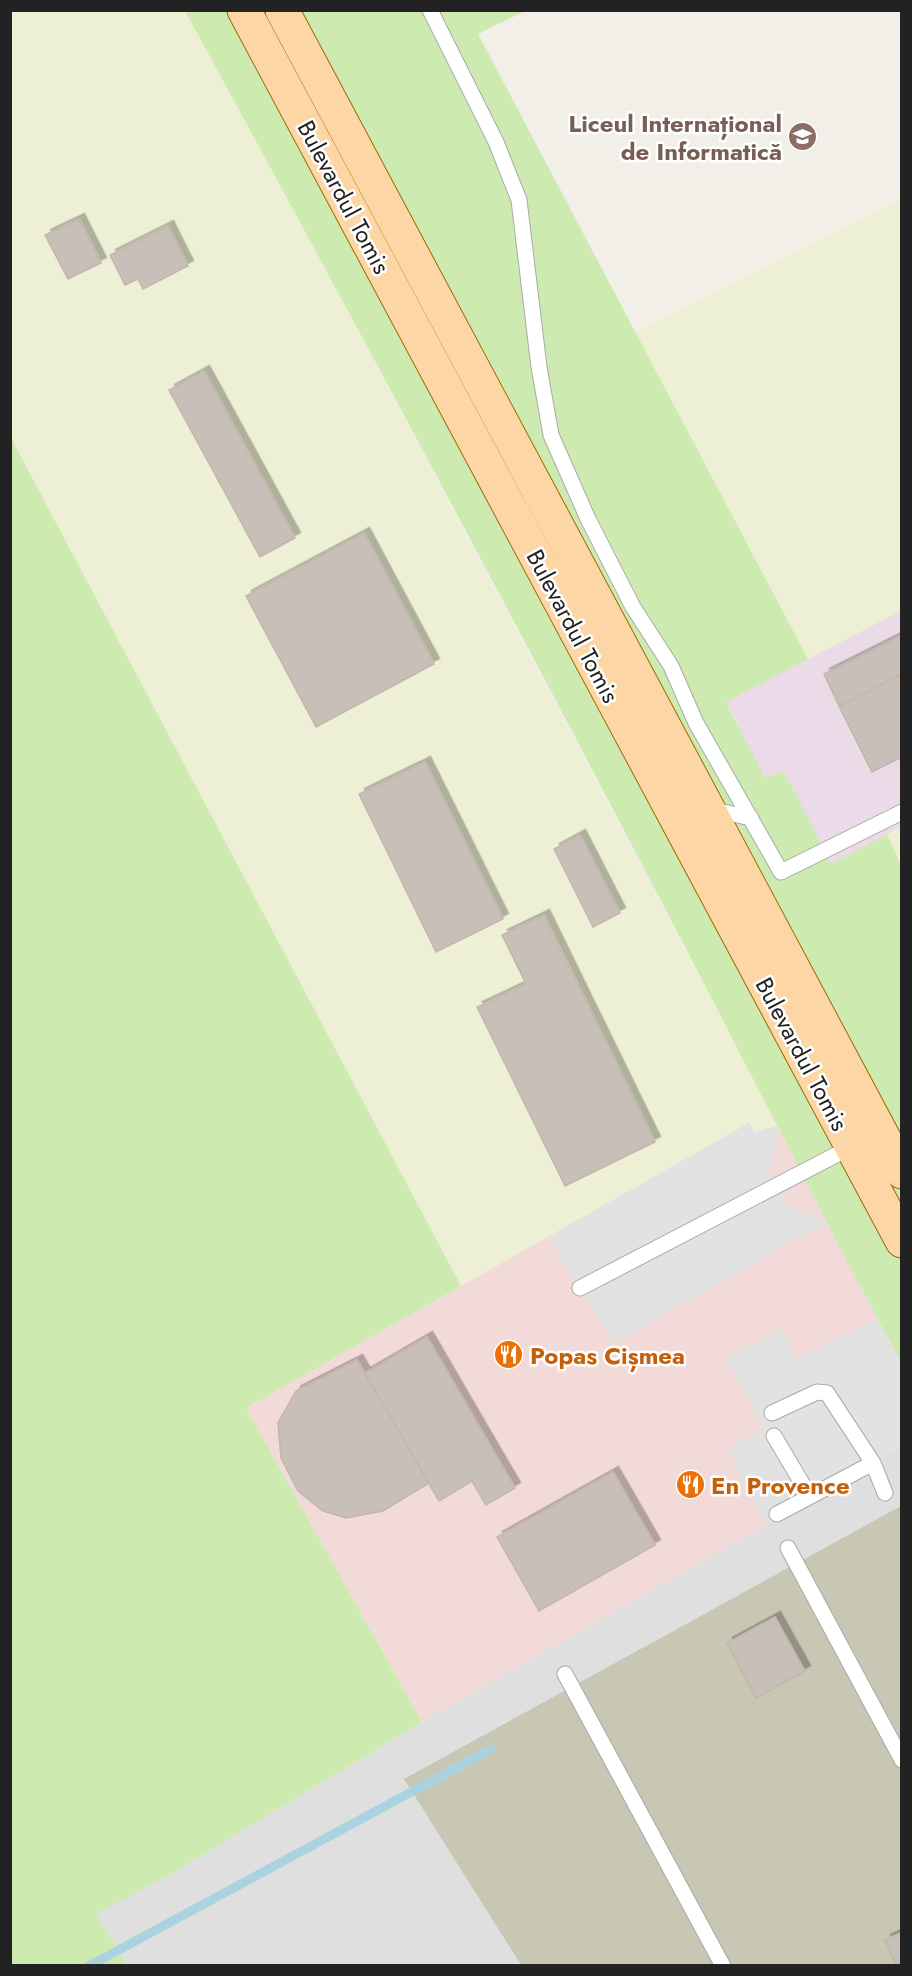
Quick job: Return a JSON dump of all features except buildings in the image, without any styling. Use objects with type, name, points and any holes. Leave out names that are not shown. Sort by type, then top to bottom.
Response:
[{"type":"main road","name":"Bulevardul Tomis","points":[[244,10],[902,1241]]},
{"type":"main road","name":"Bulevardul Tomis","points":[[282,10],[902,1172]]},
{"type":"lane","points":[[430,10],[496,142],[519,200],[539,367],[551,435],[588,519],[633,607],[671,666],[696,723],[781,872],[902,812]]},
{"type":"lane","points":[[708,808],[751,818]]},
{"type":"lane","points":[[580,1288],[851,1147]]},
{"type":"lane","points":[[772,1413],[817,1392],[827,1393],[873,1463],[885,1492]]},
{"type":"lane","points":[[774,1436],[809,1495]]},
{"type":"lane","points":[[777,1514],[873,1463]]},
{"type":"lane","points":[[788,1548],[902,1760]]},
{"type":"lane","points":[[565,1674],[723,1965]]},
{"type":"shaded area","points":[[10,11],[183,11],[901,1360],[901,1448],[422,1722],[246,1408],[461,1286],[11,438]]},
{"type":"shaded area","points":[[10,11],[185,11],[321,261],[778,1125],[755,1133],[749,1123],[461,1286],[11,438]]},
{"type":"shaded area","points":[[901,199],[901,611],[808,659],[635,332]]},
{"type":"shaded area","points":[[901,610],[901,827],[831,865],[784,772],[765,779],[726,701]]},
{"type":"shaded area","points":[[901,827],[901,865],[887,834]]},
{"type":"shaded area","points":[[749,1123],[755,1133],[778,1125],[769,1173],[785,1205],[826,1222],[615,1343],[548,1237]]},
{"type":"shaded area","points":[[878,1319],[901,1362],[901,1448],[767,1525],[728,1449],[763,1428],[726,1357],[782,1329],[797,1358]]},
{"type":"shaded area","points":[[901,1448],[901,1965],[127,1965],[95,1914],[166,1877],[422,1722]]},
{"type":"shaded area","points":[[901,1506],[901,1965],[521,1965],[404,1779]]},
{"type":"green space","points":[[185,11],[525,11],[478,34],[808,659],[726,702],[765,778],[784,771],[831,864],[887,834],[901,865],[901,1362],[534,660]]},
{"type":"green space","points":[[11,438],[461,1286],[246,1408],[422,1722],[166,1877],[96,1914],[127,1965],[11,1965]]},
{"type":"waterway","points":[[89,1966],[491,1749]]},
{"type":"place","name":"Liceul Internațional de Informatică","points":[[803,137]]},
{"type":"place","name":"Popas Cișmea","points":[[509,1355]]},
{"type":"place","name":"En Provence","points":[[690,1485]]}]
